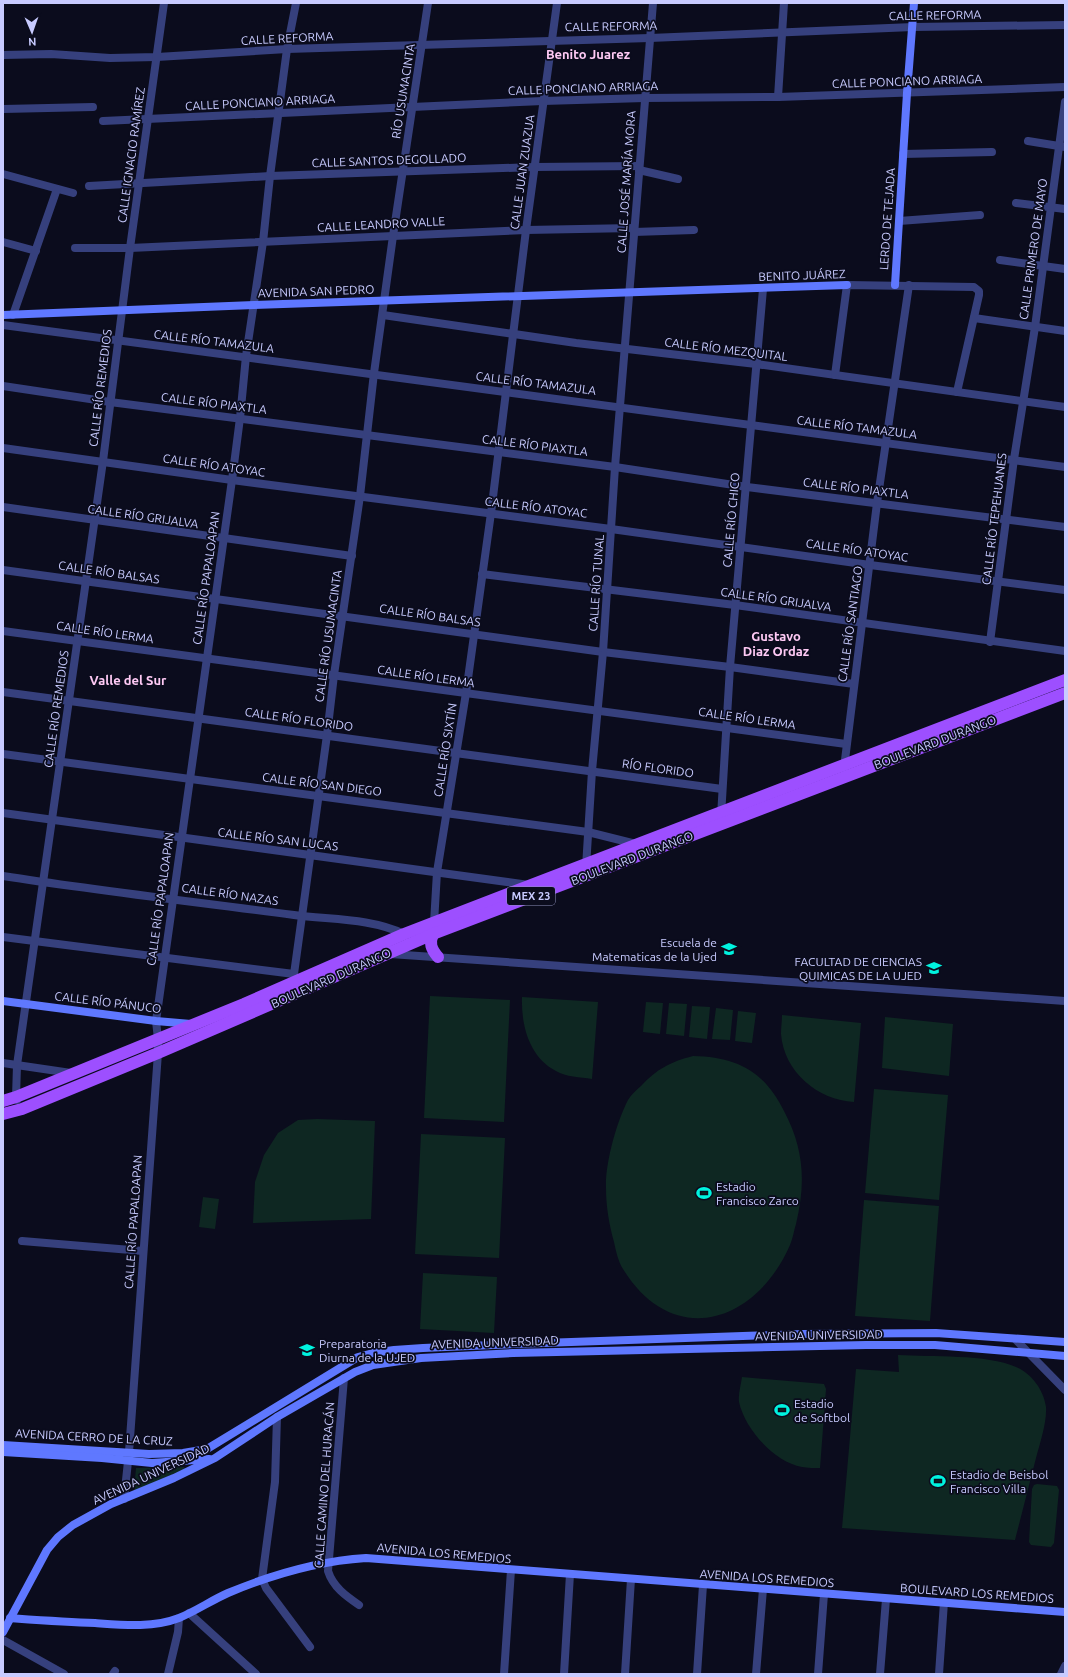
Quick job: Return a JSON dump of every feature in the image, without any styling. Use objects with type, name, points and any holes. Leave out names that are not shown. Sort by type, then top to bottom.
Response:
[{"type":"main road","name":"BOULEVARD DURANGO","points":[[3,1101],[74,1074],[297,982],[404,934],[434,928],[550,889],[636,844],[1065,680]]},
{"type":"main road","name":"BOULEVARD DURANGO","points":[[3,1114],[22,1109],[209,1031],[297,982],[386,954],[434,928],[529,885],[586,869],[721,825],[1065,693]]},
{"type":"main road","points":[[434,928],[431,945],[438,957]]},
{"type":"street","name":"CALLE IGNACIO RAMÍREZ","points":[[122,311],[164,3]]},
{"type":"street","name":"CALLE RÍO PAPALOAPAN","points":[[124,1499],[158,1053],[156,1021],[207,658],[214,598],[232,480],[246,356],[263,242],[278,113],[287,49],[296,3]]},
{"type":"street","name":"RÍO USUMACINTA","points":[[385,301],[402,173],[428,3]]},
{"type":"street","name":"CALLE JUAN ZUAZUA","points":[[518,296],[557,3]]},
{"type":"street","name":"CALLE JOSÉ MARÍA MORA","points":[[631,292],[634,230],[653,3]]},
{"type":"street","points":[[778,98],[784,3]]},
{"type":"street","name":"LERDO DE TEJADA","points":[[895,285],[914,3]]},
{"type":"street","name":"CALLE REFORMA","points":[[3,54],[51,54],[110,58],[157,57],[287,49],[650,38],[913,27],[1065,25]]},
{"type":"street","name":"CALLE PONCIANO ARRIAGA","points":[[103,121],[543,101],[645,98],[778,98],[1065,87]]},
{"type":"street","name":"CALLE PRIMERO DE MAYO","points":[[1023,400],[1035,327],[1050,207],[1062,146],[1065,102]]},
{"type":"street","points":[[3,109],[93,107]]},
{"type":"street","points":[[1028,141],[1062,146]]},
{"type":"street","points":[[903,154],[992,152]]},
{"type":"street","name":"CALLE SANTOS DEGOLLADO","points":[[89,186],[270,176],[402,173],[535,167],[639,168],[678,178]]},
{"type":"street","points":[[4,176],[73,192]]},
{"type":"street","points":[[13,315],[57,189]]},
{"type":"street","points":[[1016,203],[1065,209]]},
{"type":"street","points":[[899,220],[980,215]]},
{"type":"street","name":"CALLE LEANDRO VALLE","points":[[75,248],[130,248],[526,230],[694,230]]},
{"type":"street","points":[[3,242],[36,251]]},
{"type":"street","points":[[1000,260],[1065,269]]},
{"type":"street","points":[[835,375],[847,285]]},
{"type":"street","name":"BENITO JUÁREZ","points":[[631,292],[763,289],[847,285],[974,286],[979,291],[974,318]]},
{"type":"street","name":"CALLE RÍO SANTIAGO","points":[[843,777],[877,503],[909,285]]},
{"type":"street","name":"CALLE RÍO CHICO","points":[[721,825],[725,727],[763,289]]},
{"type":"street","name":"AVENIDA SAN PEDRO","points":[[3,316],[254,305],[631,292]]},
{"type":"street","name":"CALLE RÍO TUNAL","points":[[586,869],[592,771],[603,652],[612,528],[615,467],[631,292]]},
{"type":"street","name":"CALLE RÍO SIXTÍN","points":[[434,928],[437,872],[466,693],[491,514],[497,452],[501,432],[518,296]]},
{"type":"street","name":"CALLE RÍO USUMACINTA","points":[[297,982],[302,916],[334,675],[352,556],[374,373],[385,301]]},
{"type":"street","name":"CALLE RÍO REMEDIOS","points":[[22,1109],[16,1097],[17,1065],[44,883],[68,700],[78,641],[122,311]]},
{"type":"street","name":"CALLE RÍO MEZQUITAL","points":[[383,314],[514,334],[756,364],[1065,407]]},
{"type":"street","points":[[957,392],[974,318],[1065,331]]},
{"type":"street","name":"CALLE RÍO TAMAZULA","points":[[3,325],[374,373],[752,426],[886,442],[1065,467]]},
{"type":"street","name":"CALLE RÍO PIAXTLA","points":[[3,386],[110,402],[615,467],[746,487],[1006,518],[1065,527]]},
{"type":"street","name":"CALLE RÍO TEPEHUANES","points":[[990,642],[1023,400]]},
{"type":"street","name":"CALLE RÍO ATOYAC","points":[[3,448],[232,480],[491,514],[612,528],[870,565],[1065,590]]},
{"type":"street","name":"CALLE RÍO GRIJALVA","points":[[3,507],[94,521],[352,556]]},
{"type":"street","name":"CALLE RÍO BALSAS","points":[[3,570],[343,615],[603,652],[854,684]]},
{"type":"street","name":"CALLE RÍO GRIJALVA","points":[[482,574],[735,605],[990,642],[1065,651]]},
{"type":"street","name":"CALLE RÍO LERMA","points":[[3,630],[846,744]]},
{"type":"street","name":"CALLE RÍO FLORIDO","points":[[3,692],[592,771]]},
{"type":"street","name":"CALLE RÍO SAN DIEGO","points":[[3,754],[588,832],[636,844]]},
{"type":"street","name":"RÍO FLORIDO","points":[[592,771],[722,789]]},
{"type":"street","name":"CALLE RÍO SAN LUCAS","points":[[3,814],[181,839],[437,872],[550,889]]},
{"type":"street","name":"CALLE RÍO NAZAS","points":[[3,876],[44,883],[173,898],[302,916],[378,924],[404,934]]},
{"type":"street","points":[[3,937],[164,958],[297,982]]},
{"type":"street","points":[[374,947],[386,954],[628,972],[773,980],[1065,1001]]},
{"type":"street","name":"CALLE RÍO PÁNUCO","points":[[3,1000],[156,1021],[194,1024],[209,1031]]},
{"type":"street","points":[[3,1063],[74,1074]]},
{"type":"street","points":[[22,1241],[143,1251]]},
{"type":"street","points":[[935,1345],[936,1333]]},
{"type":"street","name":"AVENIDA UNIVERSIDAD","points":[[207,1449],[358,1357],[394,1350],[514,1344],[803,1334],[936,1333],[1016,1340],[1065,1342]]},
{"type":"street","points":[[734,1337],[734,1349]]},
{"type":"street","points":[[1016,1340],[1065,1390]]},
{"type":"street","name":"AVENIDA UNIVERSIDAD","points":[[3,1632],[47,1550],[58,1537],[73,1524],[124,1499],[216,1458],[277,1417],[355,1372],[373,1365],[421,1358],[556,1352],[866,1345],[935,1345],[1065,1356]]},
{"type":"street","name":"CALLE CAMINO DEL HURACÁN","points":[[344,1378],[329,1563],[330,1576],[337,1587],[343,1594],[360,1605]]},
{"type":"street","points":[[277,1417],[275,1482],[262,1579],[266,1588],[310,1647]]},
{"type":"street","name":"AVENIDA CERRO DE LA CRUZ","points":[[3,1445],[128,1456],[152,1463],[216,1458]]},
{"type":"street","name":"AVENIDA CERRO DE LA CRUZ","points":[[3,1452],[102,1458],[184,1453],[207,1449]]},
{"type":"street","name":"AVENIDA LOS REMEDIOS","points":[[10,1618],[131,1625],[154,1624],[179,1618],[227,1594],[262,1579],[329,1563],[366,1558],[886,1599]]},
{"type":"street","points":[[504,1674],[512,1570]]},
{"type":"street","points":[[564,1674],[570,1574]]},
{"type":"street","points":[[624,1674],[631,1579]]},
{"type":"street","points":[[697,1674],[703,1585]]},
{"type":"street","points":[[756,1674],[763,1589]]},
{"type":"street","points":[[818,1674],[824,1594]]},
{"type":"street","points":[[880,1674],[886,1599]]},
{"type":"street","name":"BOULEVARD LOS REMEDIOS","points":[[886,1599],[944,1602],[1065,1612]]},
{"type":"street","points":[[939,1674],[944,1602]]},
{"type":"street","points":[[189,1613],[256,1674]]},
{"type":"street","points":[[168,1674],[178,1632],[179,1618]]},
{"type":"street","points":[[3,1640],[64,1674]]},
{"type":"street","points":[[1061,1674],[1065,1666]]},
{"type":"green space","points":[[430,996],[510,1000],[504,1122],[424,1118]]},
{"type":"green space","points":[[522,997],[598,1002],[592,1079],[569,1076],[560,1073],[547,1065],[539,1057],[528,1039],[525,1029]]},
{"type":"green space","points":[[646,1002],[663,1003],[660,1034],[643,1032]]},
{"type":"green space","points":[[669,1003],[687,1004],[684,1036],[666,1034]]},
{"type":"green space","points":[[692,1006],[710,1007],[707,1039],[689,1037]]},
{"type":"green space","points":[[716,1008],[733,1010],[730,1040],[712,1039]]},
{"type":"green space","points":[[738,1011],[756,1013],[752,1043],[735,1041]]},
{"type":"green space","points":[[782,1015],[861,1023],[854,1102],[828,1096],[816,1090],[805,1082],[796,1072],[784,1048],[781,1034]]},
{"type":"green space","points":[[885,1017],[953,1024],[949,1076],[882,1068]]},
{"type":"green space","name":"Estadio Francisco Zarco","points":[[693,1056],[723,1059],[736,1063],[758,1076],[768,1086],[776,1097],[791,1125],[799,1152],[802,1180],[799,1209],[792,1240],[775,1272],[757,1293],[735,1308],[712,1317],[689,1318],[665,1310],[643,1294],[623,1269],[617,1256],[607,1208],[606,1178],[612,1142],[629,1098],[647,1080],[664,1067]]},
{"type":"green space","points":[[874,1089],[948,1095],[939,1200],[865,1193]]},
{"type":"green space","points":[[317,1119],[375,1121],[371,1219],[253,1223],[255,1182],[264,1155],[278,1133],[298,1120]]},
{"type":"green space","points":[[421,1134],[505,1138],[499,1258],[415,1254]]},
{"type":"green space","points":[[203,1197],[219,1199],[215,1229],[199,1227]]},
{"type":"green space","points":[[864,1200],[939,1206],[930,1321],[855,1316]]},
{"type":"green space","points":[[423,1273],[497,1277],[494,1333],[420,1329]]},
{"type":"green space","name":"Estadio de Beisbol Francisco Villa","points":[[898,1355],[975,1358],[1004,1363],[1027,1373],[1040,1388],[1045,1401],[1046,1413],[1041,1439],[1015,1540],[842,1528],[856,1369],[899,1372]]},
{"type":"green space","points":[[742,1377],[824,1384],[826,1389],[820,1468],[804,1467],[792,1464],[781,1459],[762,1443],[747,1423],[742,1412],[739,1402],[739,1393]]},
{"type":"green space","points":[[184,1467],[185,1469],[134,1491],[136,1468]]},
{"type":"green space","points":[[1034,1485],[1057,1486],[1059,1490],[1054,1543],[1051,1547],[1031,1545],[1029,1542],[1032,1489]]},
{"type":"place","name":"Escuela de Matematicas de la Ujed","points":[[729,949]]},
{"type":"place","name":"FACULTAD DE CIENCIAS QUIMICAS DE LA UJED","points":[[934,968]]},
{"type":"place","name":"Estadio Francisco Zarco","points":[[704,1193]]},
{"type":"place","name":"Preparatoria Diurna de la UJED","points":[[307,1350]]},
{"type":"place","name":"Estadio de Softbol","points":[[782,1410]]},
{"type":"place","name":"Estadio de Beisbol Francisco Villa","points":[[938,1481]]},
{"type":"district","name":"Benito Juarez","points":[[588,54]]},
{"type":"district","name":"Gustavo Diaz Ordaz","points":[[776,644]]},
{"type":"district","name":"Valle del Sur","points":[[128,680]]}]
